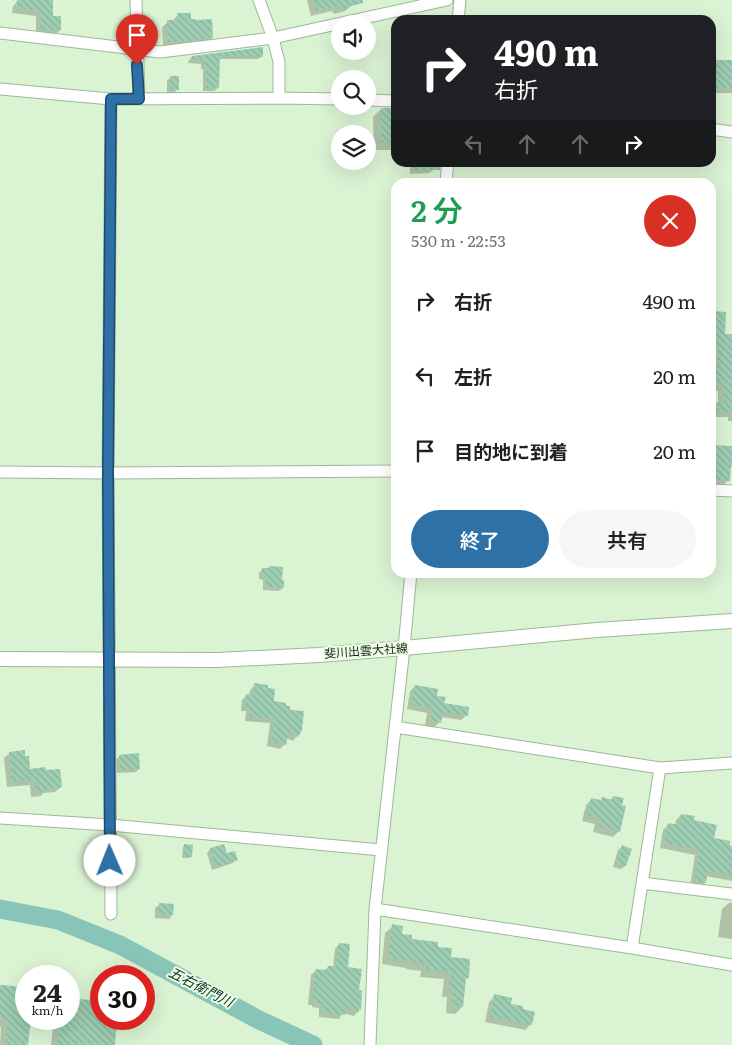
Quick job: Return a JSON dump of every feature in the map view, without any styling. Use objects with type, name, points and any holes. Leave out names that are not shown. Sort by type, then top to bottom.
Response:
[{"type":"main road","name":"斐川出雲大社線","points":[[0,659],[217,660],[319,655],[598,630],[732,622]]},
{"type":"street","points":[[136,0],[139,99]]},
{"type":"street","points":[[259,0],[273,38],[279,62],[279,98]]},
{"type":"street","points":[[0,33],[160,52],[273,38],[447,0]]},
{"type":"street","points":[[458,15],[460,0]]},
{"type":"street","points":[[0,90],[111,99],[279,98],[331,100]]},
{"type":"street","points":[[111,99],[108,473],[111,914]]},
{"type":"street","points":[[376,100],[391,101]]},
{"type":"street","points":[[716,130],[732,132]]},
{"type":"street","points":[[0,472],[108,473],[391,470]]},
{"type":"street","points":[[716,490],[732,491]]},
{"type":"street","points":[[370,1045],[374,909],[410,578]]},
{"type":"street","points":[[395,727],[660,768],[732,763]]},
{"type":"street","points":[[632,948],[660,768]]},
{"type":"street","points":[[0,818],[110,825],[381,850]]},
{"type":"street","points":[[642,883],[732,894]]},
{"type":"street","points":[[374,909],[632,948],[732,966]]},
{"type":"building","points":[[17,0],[53,0],[53,16],[61,16],[61,30],[40,30],[41,11],[16,8]]},
{"type":"building","points":[[314,0],[363,0],[363,3],[340,9],[338,6],[316,11]]},
{"type":"building","points":[[177,13],[191,13],[191,19],[196,20],[212,19],[213,38],[168,42],[167,20],[178,20]]},
{"type":"building","points":[[263,47],[263,57],[220,56],[219,88],[206,88],[206,66],[204,66],[204,60],[191,60],[192,56]]},
{"type":"building","points":[[716,60],[732,60],[732,88],[716,88]]},
{"type":"building","points":[[170,76],[179,76],[179,90],[170,90]]},
{"type":"building","points":[[381,108],[391,108],[391,143],[381,143]]},
{"type":"building","points":[[413,167],[440,167],[440,170],[413,170]]},
{"type":"building","points":[[716,311],[726,312],[725,334],[732,334],[732,412],[716,411],[716,402],[724,403],[724,385],[716,385],[718,345],[716,345]]},
{"type":"building","points":[[716,445],[732,446],[730,481],[716,480]]},
{"type":"building","points":[[269,566],[283,567],[282,580],[284,580],[284,588],[266,587],[266,576],[262,576],[262,568],[269,568]]},
{"type":"building","points":[[254,683],[268,685],[268,688],[275,689],[274,701],[286,703],[286,706],[290,706],[290,710],[304,711],[302,730],[298,737],[289,732],[286,745],[271,741],[274,719],[249,717],[250,707],[245,707],[246,694],[253,695]]},
{"type":"building","points":[[415,685],[438,689],[437,696],[446,697],[444,703],[469,707],[468,716],[443,712],[441,723],[430,720],[432,708],[411,704]]},
{"type":"building","points":[[25,750],[25,756],[29,756],[30,769],[45,767],[46,770],[60,769],[62,787],[36,792],[35,780],[12,782],[9,752]]},
{"type":"building","points":[[139,753],[140,769],[120,770],[119,755]]},
{"type":"building","points":[[613,796],[624,798],[622,805],[626,806],[620,832],[598,826],[600,818],[587,815],[591,798],[601,800],[602,797],[612,800]]},
{"type":"building","points":[[681,814],[695,816],[694,820],[717,825],[714,838],[730,841],[732,846],[732,875],[708,871],[706,883],[694,882],[700,850],[664,843],[668,823],[679,825]]},
{"type":"building","points":[[184,844],[193,845],[192,857],[183,856]]},
{"type":"building","points":[[224,844],[227,853],[235,851],[238,860],[215,867],[210,848]]},
{"type":"building","points":[[622,845],[632,849],[626,866],[616,863]]},
{"type":"building","points":[[159,903],[174,904],[173,915],[158,915]]},
{"type":"building","points":[[392,924],[403,926],[402,934],[412,935],[412,939],[438,942],[438,947],[452,948],[451,957],[470,959],[469,978],[466,978],[463,1007],[452,1006],[453,990],[449,990],[451,972],[427,970],[427,964],[388,958]]},
{"type":"building","points":[[339,943],[350,944],[348,967],[362,969],[359,990],[362,991],[361,1010],[359,1009],[359,1012],[345,1007],[345,1015],[323,1013],[323,1004],[312,1001],[316,969],[327,970],[328,966],[336,966]]},
{"type":"building","points":[[0,985],[15,986],[15,1030],[30,1030],[28,1045],[4,1045],[8,1020],[0,1019]]},
{"type":"building","points":[[494,994],[512,998],[511,1004],[523,1006],[523,1009],[535,1012],[532,1025],[490,1017]]},
{"type":"building","points":[[80,999],[90,1000],[90,1030],[116,1030],[115,1045],[57,1045],[59,1030],[80,1030]]},
{"type":"waterway","name":"五右衛門川","points":[[0,909],[58,920],[120,945],[259,1020],[313,1045]]},
{"type":"route","points":[[110,861],[108,473],[111,99],[139,99],[137,65]]}]
